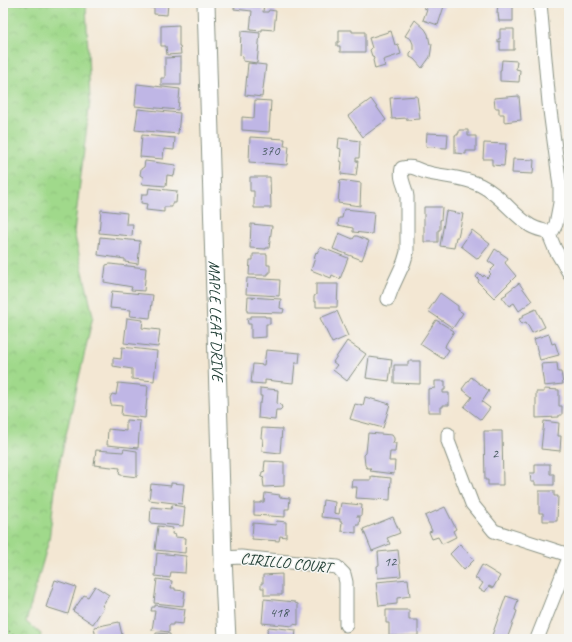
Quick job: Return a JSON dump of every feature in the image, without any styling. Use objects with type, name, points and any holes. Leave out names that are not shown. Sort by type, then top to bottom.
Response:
[{"type":"street","name":"MAPLE LEAF DRIVE","points":[[206,3],[223,558],[227,639]]},
{"type":"street","points":[[540,3],[553,140],[560,186],[560,203],[556,224],[553,230],[548,232]]},
{"type":"street","points":[[388,299],[407,252],[407,197],[400,175],[402,168],[415,168],[427,173],[455,176],[470,180],[497,195],[530,225],[548,232],[569,273]]},
{"type":"street","points":[[448,434],[448,441],[472,504],[494,531],[569,556],[537,639]]},
{"type":"street","name":"CIRILLO COURT","points":[[223,558],[242,558],[337,567],[344,574],[346,582],[346,625]]},
{"type":"path","points":[[3,626],[19,639]]},
{"type":"green space","points":[[3,3],[86,3],[90,101],[74,232],[93,316],[57,474],[49,540],[26,622],[41,634],[40,639],[3,639]]},
{"type":"building","points":[[122,3],[168,3],[167,15],[154,14],[154,8],[121,5]]},
{"type":"building","points":[[235,3],[264,3],[263,12],[268,12],[269,10],[276,11],[274,30],[250,30],[252,11],[234,9]]},
{"type":"building","points":[[426,3],[445,3],[438,25],[423,20],[427,9],[424,8]]},
{"type":"building","points":[[498,3],[513,3],[513,21],[499,21],[497,13]]},
{"type":"building","points":[[415,20],[425,29],[428,34],[430,44],[432,44],[430,57],[422,68],[414,59],[410,57],[410,53],[413,50],[413,44],[411,39],[405,36]]},
{"type":"building","points":[[179,25],[179,46],[181,54],[167,55],[166,46],[161,46],[161,26]]},
{"type":"building","points":[[500,29],[514,29],[514,50],[500,50],[500,41],[498,42],[498,39],[500,39]]},
{"type":"building","points":[[339,30],[365,32],[365,52],[340,52],[340,46],[337,46],[337,42],[339,42]]},
{"type":"building","points":[[241,31],[260,33],[257,63],[243,61],[243,56],[240,55]]},
{"type":"building","points":[[391,31],[395,45],[398,44],[401,54],[383,60],[385,66],[375,69],[374,59],[370,50],[372,48],[369,38]]},
{"type":"building","points":[[181,57],[181,85],[161,85],[161,78],[165,78],[165,58]]},
{"type":"building","points":[[502,60],[517,61],[516,69],[520,70],[519,82],[500,81]]},
{"type":"building","points":[[248,63],[266,65],[262,97],[245,95]]},
{"type":"building","points":[[137,84],[180,89],[178,110],[135,106]]},
{"type":"building","points":[[417,96],[420,119],[392,119],[390,98]]},
{"type":"building","points":[[519,96],[521,120],[504,122],[504,114],[499,114],[499,108],[495,108],[494,98]]},
{"type":"building","points":[[371,99],[386,120],[363,137],[348,116]]},
{"type":"building","points":[[255,100],[271,101],[269,132],[242,130],[242,117],[254,118]]},
{"type":"building","points":[[138,109],[180,113],[178,134],[135,130]]},
{"type":"building","points":[[459,130],[468,130],[468,136],[476,136],[476,151],[466,151],[466,154],[455,153],[455,135],[458,135]]},
{"type":"building","points":[[427,133],[448,134],[447,148],[426,147]]},
{"type":"building","points":[[142,135],[175,138],[174,150],[164,149],[163,159],[140,157]]},
{"type":"building","points":[[250,137],[285,139],[284,146],[289,146],[287,165],[249,162]]},
{"type":"building","points":[[339,138],[360,141],[359,158],[356,158],[356,161],[358,161],[356,176],[341,174],[342,162],[340,161],[341,149],[338,148]]},
{"type":"building","points":[[484,143],[506,144],[504,166],[492,165],[492,159],[483,159]]},
{"type":"building","points":[[513,159],[534,160],[533,174],[512,173]]},
{"type":"building","points":[[145,161],[176,165],[174,176],[167,175],[166,186],[142,184],[143,177],[140,175]]},
{"type":"building","points":[[250,177],[270,177],[271,208],[254,208],[254,191],[250,191]]},
{"type":"building","points":[[340,180],[361,183],[360,206],[338,203]]},
{"type":"building","points":[[149,188],[177,191],[176,203],[172,203],[172,207],[164,207],[164,212],[146,210],[147,204],[141,203],[142,194],[148,194]]},
{"type":"building","points":[[424,207],[442,207],[440,230],[438,230],[438,242],[424,242]]},
{"type":"building","points":[[344,209],[374,212],[372,234],[353,232],[353,228],[338,225],[339,218],[342,218]]},
{"type":"building","points":[[101,210],[127,213],[126,224],[133,224],[132,236],[99,233]]},
{"type":"building","points":[[446,211],[463,214],[454,248],[440,246]]},
{"type":"building","points":[[251,224],[272,226],[269,248],[250,248]]},
{"type":"building","points":[[472,230],[490,244],[478,259],[461,246]]},
{"type":"building","points":[[339,233],[353,239],[357,236],[369,241],[362,260],[333,249]]},
{"type":"building","points":[[100,237],[140,241],[138,264],[125,262],[125,259],[98,255]]},
{"type":"building","points":[[320,247],[348,258],[340,279],[332,275],[331,278],[311,270],[316,252],[317,253]]},
{"type":"building","points":[[495,249],[508,258],[505,263],[516,276],[494,298],[478,282],[479,280],[476,277],[479,273],[483,277],[484,275],[487,278],[491,274],[489,272],[495,266],[488,261]]},
{"type":"building","points":[[253,254],[267,254],[267,265],[270,265],[270,273],[268,273],[268,275],[249,275],[250,260],[253,260]]},
{"type":"building","points":[[110,264],[146,268],[144,291],[131,290],[132,287],[104,282],[106,265]]},
{"type":"building","points":[[247,278],[280,280],[279,296],[246,294]]},
{"type":"building","points":[[519,283],[532,301],[519,311],[514,303],[509,306],[502,297]]},
{"type":"building","points":[[316,284],[338,284],[337,307],[316,307],[314,297],[316,295]]},
{"type":"building","points":[[112,291],[153,295],[150,318],[130,316],[131,310],[110,308]]},
{"type":"building","points":[[440,293],[458,306],[458,310],[463,313],[453,328],[428,311]]},
{"type":"building","points":[[248,297],[281,299],[280,308],[284,309],[283,313],[247,312]]},
{"type":"building","points":[[536,309],[545,327],[532,333],[526,322],[522,324],[519,319],[524,317],[523,315]]},
{"type":"building","points":[[337,311],[348,336],[332,343],[320,318]]},
{"type":"building","points":[[251,316],[270,317],[270,324],[266,324],[266,337],[251,338],[251,324],[248,324],[247,318],[251,318]]},
{"type":"building","points":[[127,318],[143,320],[142,328],[160,330],[158,347],[124,343]]},
{"type":"building","points":[[436,320],[454,331],[446,344],[445,347],[449,350],[443,359],[420,344]]},
{"type":"building","points":[[549,334],[552,344],[555,343],[559,355],[540,360],[534,339]]},
{"type":"building","points":[[347,341],[366,354],[347,381],[333,370],[337,365],[333,362]]},
{"type":"building","points":[[122,347],[157,351],[154,381],[132,379],[132,369],[113,366],[113,358],[121,359]]},
{"type":"building","points":[[266,350],[300,353],[299,363],[295,363],[293,383],[265,380],[265,384],[251,383],[253,364],[264,365]]},
{"type":"building","points":[[369,357],[392,360],[389,381],[366,378]]},
{"type":"building","points":[[408,361],[420,361],[420,384],[394,383],[394,365],[408,365]]},
{"type":"building","points":[[557,363],[558,372],[561,372],[563,384],[544,386],[541,364]]},
{"type":"building","points":[[471,377],[489,391],[482,402],[490,408],[481,420],[464,407],[472,397],[462,389]]},
{"type":"building","points":[[435,381],[445,381],[445,390],[443,390],[443,393],[449,393],[449,405],[443,405],[443,407],[441,407],[441,412],[428,412],[428,389],[435,388]]},
{"type":"building","points":[[118,383],[148,386],[145,418],[121,415],[122,406],[111,405],[110,398],[112,394],[116,395]]},
{"type":"building","points":[[260,388],[278,390],[277,404],[281,405],[282,408],[280,410],[276,410],[275,420],[258,418],[259,403],[261,403],[262,396],[260,396]]},
{"type":"building","points":[[544,389],[559,390],[559,406],[562,406],[562,415],[559,415],[559,417],[536,418],[536,392],[544,392]]},
{"type":"building","points":[[365,397],[390,404],[383,428],[350,419],[355,404],[363,406]]},
{"type":"building","points":[[126,420],[140,421],[138,448],[107,445],[108,429],[126,431]]},
{"type":"building","points":[[544,421],[559,423],[558,436],[561,436],[560,451],[541,449]]},
{"type":"building","points":[[262,428],[282,429],[280,453],[262,451]]},
{"type":"building","points":[[484,431],[502,431],[503,485],[488,485],[488,480],[485,480]]},
{"type":"building","points":[[368,433],[392,435],[394,438],[392,443],[396,443],[395,452],[390,452],[389,461],[395,461],[394,474],[370,471],[371,468],[367,468],[365,465],[364,455],[366,453]]},
{"type":"building","points":[[124,449],[137,451],[137,477],[119,474],[120,468],[94,465],[96,450],[123,452]]},
{"type":"building","points":[[265,461],[284,462],[284,486],[264,487],[264,478],[261,477],[262,472],[265,471]]},
{"type":"building","points":[[535,464],[550,464],[550,474],[554,474],[554,485],[535,485],[535,482],[531,482],[530,473],[535,473]]},
{"type":"building","points":[[371,476],[391,478],[390,500],[356,498],[357,487],[351,487],[352,480],[371,480]]},
{"type":"building","points":[[171,483],[184,484],[182,504],[149,500],[151,484],[171,486]]},
{"type":"building","points":[[539,491],[554,491],[554,496],[558,496],[557,521],[543,521],[543,513],[539,513]]},
{"type":"building","points":[[265,493],[290,498],[289,509],[285,509],[285,517],[254,515],[254,503],[264,502]]},
{"type":"building","points":[[323,500],[335,502],[334,513],[339,514],[341,503],[362,505],[361,516],[357,516],[360,517],[359,525],[356,525],[356,533],[341,531],[342,522],[340,522],[340,519],[321,517]]},
{"type":"building","points":[[172,505],[185,507],[183,526],[150,523],[151,507],[171,509]]},
{"type":"building","points":[[445,507],[456,529],[453,531],[456,537],[442,544],[438,537],[432,539],[429,532],[432,531],[425,516]]},
{"type":"building","points":[[393,517],[400,533],[387,538],[390,544],[372,551],[363,529]]},
{"type":"building","points":[[277,521],[286,522],[286,537],[280,536],[279,541],[252,539],[253,523],[276,525]]},
{"type":"building","points":[[158,526],[173,528],[172,534],[176,535],[175,537],[186,538],[185,553],[155,550]]},
{"type":"building","points":[[460,544],[474,560],[464,570],[450,554]]},
{"type":"building","points":[[398,550],[401,576],[378,578],[378,552]]},
{"type":"building","points":[[157,553],[186,556],[185,573],[171,572],[170,578],[155,576]]},
{"type":"building","points":[[482,565],[500,576],[493,588],[489,586],[485,592],[479,589],[483,583],[475,578]]},
{"type":"building","points":[[282,574],[282,595],[264,595],[264,588],[261,588],[261,583],[263,583],[263,575]]},
{"type":"building","points":[[157,579],[172,581],[171,588],[185,591],[183,606],[154,603]]},
{"type":"building","points":[[408,579],[410,596],[397,598],[397,604],[379,606],[376,582]]},
{"type":"building","points":[[55,580],[76,587],[68,614],[46,607]]},
{"type":"building","points":[[95,586],[109,595],[102,606],[104,607],[93,624],[73,611],[84,595],[88,597]]},
{"type":"building","points":[[506,596],[518,600],[515,610],[517,611],[507,639],[493,639],[491,638]]},
{"type":"building","points":[[264,599],[295,602],[298,604],[298,625],[293,624],[293,626],[262,623]]},
{"type":"building","points":[[155,605],[185,609],[183,624],[173,623],[173,625],[169,625],[169,632],[152,630],[155,611],[151,611],[152,607],[155,607]]},
{"type":"building","points":[[386,610],[409,610],[409,620],[418,620],[418,636],[389,636],[389,623],[386,623]]},
{"type":"building","points":[[119,622],[123,639],[96,639],[94,627]]},
{"type":"building","points":[[269,627],[296,630],[295,639],[268,639],[267,630]]},
{"type":"building","points":[[156,633],[170,634],[170,639],[155,639]]}]
